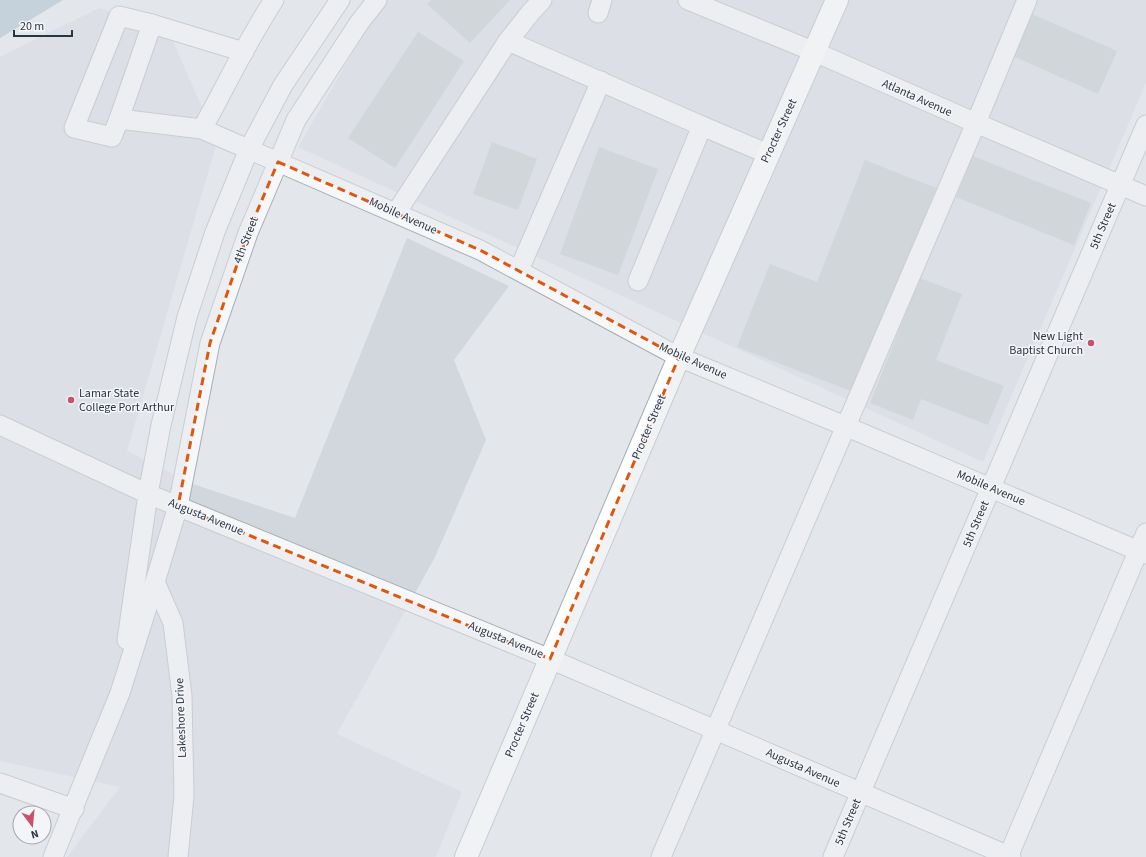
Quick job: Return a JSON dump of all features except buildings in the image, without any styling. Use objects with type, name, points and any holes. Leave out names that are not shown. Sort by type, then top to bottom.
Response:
[{"type":"main road","name":"Procter Street","points":[[466,857],[679,357],[837,0]]},
{"type":"street","points":[[202,129],[274,0]]},
{"type":"street","points":[[120,693],[148,494],[160,425],[187,317],[215,232],[249,149],[283,85],[340,0]]},
{"type":"street","name":"4th Street","points":[[178,506],[210,343],[248,233],[296,120],[359,23],[377,0]]},
{"type":"street","points":[[396,213],[508,41],[542,0]]},
{"type":"street","name":"Atlanta Avenue","points":[[688,0],[815,52],[1146,196]]},
{"type":"street","points":[[661,857],[976,123],[1027,0]]},
{"type":"street","points":[[152,24],[112,137],[74,128],[119,16],[152,24],[244,52]]},
{"type":"street","points":[[508,41],[768,154]]},
{"type":"street","points":[[518,270],[601,81]]},
{"type":"street","name":"Mobile Avenue","points":[[119,119],[202,129],[480,250],[679,357],[1142,553]]},
{"type":"street","name":"5th Street","points":[[833,857],[1146,125]]},
{"type":"street","points":[[638,281],[702,126]]},
{"type":"street","name":"Augusta Avenue","points":[[0,425],[148,494],[550,659],[1009,857]]},
{"type":"street","points":[[53,857],[74,809],[120,693],[178,506]]},
{"type":"street","points":[[1009,857],[1142,553],[1146,533]]},
{"type":"street","name":"Lakeshore Drive","points":[[155,582],[174,623],[182,696],[184,796],[178,857]]},
{"type":"street","points":[[0,782],[74,809]]},
{"type":"highlighted area","points":[[278,162],[480,250],[679,357],[550,659],[178,506],[210,343],[248,233]]},
{"type":"shaded area","points":[[383,0],[1146,0],[1146,83],[983,462],[298,147]]},
{"type":"shaded area","name":"Lamar State College Port Arthur","points":[[99,8],[169,32],[217,142],[127,451],[193,484],[295,518],[407,238],[509,286],[454,360],[486,440],[435,557],[337,734],[462,792],[436,857],[67,857],[120,787],[0,761],[0,57]]},
{"type":"water","points":[[0,0],[63,0],[0,38]]},
{"type":"place","name":"New Light Baptist Church","points":[[1091,343]]},
{"type":"place","name":"Lamar State College Port Arthur","points":[[71,400]]}]
